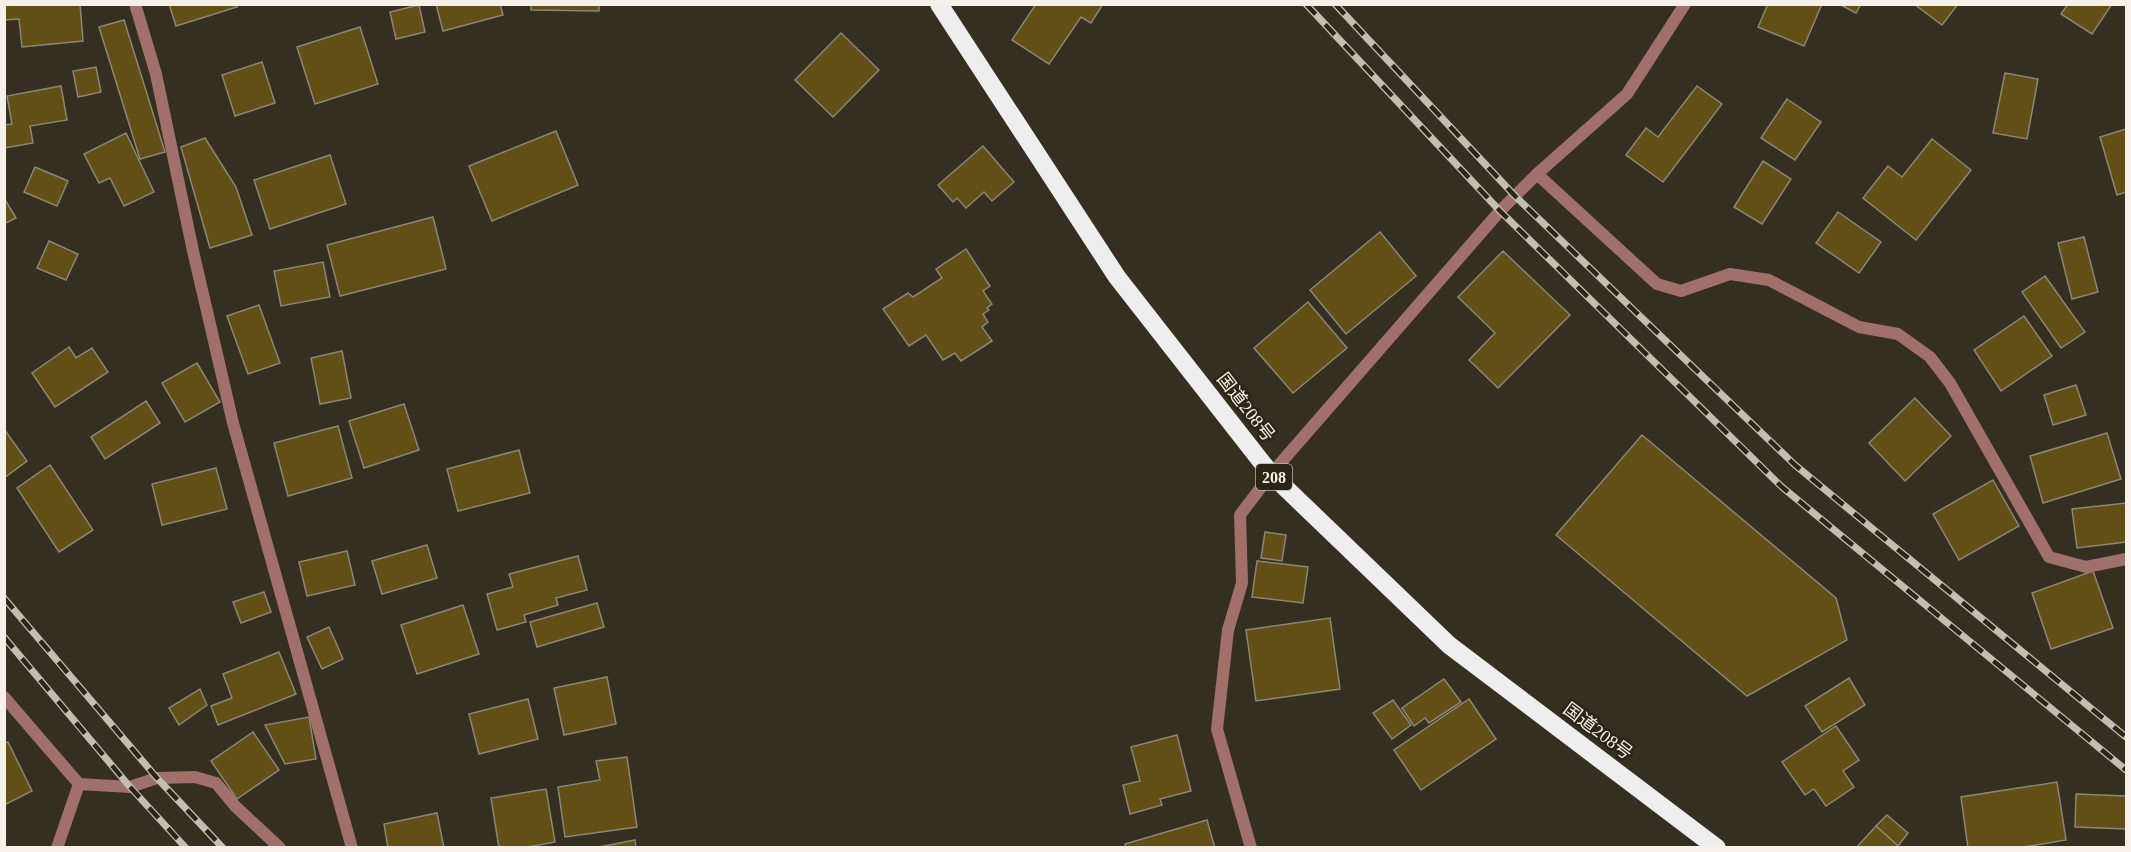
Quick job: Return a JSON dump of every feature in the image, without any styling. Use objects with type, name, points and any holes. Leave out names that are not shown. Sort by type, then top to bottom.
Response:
[{"type":"highway","name":"国道208号","points":[[939,4],[1117,277],[1271,474],[1449,645],[1718,848]]},
{"type":"street","points":[[135,4],[156,74],[193,251],[233,423],[352,848]]},
{"type":"street","points":[[1251,848],[1217,729],[1228,630],[1242,583],[1240,515],[1271,474],[1500,211],[1537,174],[1627,94],[1685,4]]},
{"type":"street","points":[[1537,174],[1658,284],[1681,291],[1730,274],[1769,280],[1859,327],[1898,334],[1930,357],[1950,383],[2049,557],[2086,567],[2127,559]]},
{"type":"street","points":[[4,697],[79,784],[130,787],[157,778],[195,777],[216,783],[235,806],[280,848]]},
{"type":"street","points":[[57,848],[79,784]]},
{"type":"building","points":[[4,4],[80,4],[83,41],[22,47],[19,19],[4,20]]},
{"type":"building","points":[[169,4],[237,4],[237,7],[176,26]]},
{"type":"building","points":[[436,4],[500,4],[503,15],[443,31]]},
{"type":"building","points":[[531,4],[599,4],[599,11],[531,10]]},
{"type":"building","points":[[1036,4],[1103,4],[1091,23],[1081,17],[1049,64],[1012,40]]},
{"type":"building","points":[[1768,4],[1822,4],[1804,46],[1758,27]]},
{"type":"building","points":[[1839,4],[1861,4],[1856,13]]},
{"type":"building","points":[[1914,4],[1958,4],[1942,25]]},
{"type":"building","points":[[2068,4],[2112,4],[2092,34],[2061,14]]},
{"type":"building","points":[[419,5],[425,32],[396,39],[390,12]]},
{"type":"building","points":[[124,20],[165,152],[140,159],[99,27]]},
{"type":"building","points":[[360,27],[378,84],[315,104],[297,47]]},
{"type":"building","points":[[841,33],[879,70],[833,117],[795,80]]},
{"type":"building","points":[[262,62],[275,103],[235,116],[222,75]]},
{"type":"building","points":[[96,67],[101,92],[78,97],[73,71]]},
{"type":"building","points":[[2005,73],[2038,79],[2027,139],[1993,133]]},
{"type":"building","points":[[61,86],[67,120],[30,126],[33,143],[4,148],[4,125],[12,124],[7,96]]},
{"type":"building","points":[[1697,86],[1722,104],[1663,182],[1626,155],[1646,128],[1658,137]]},
{"type":"building","points":[[1787,99],[1821,122],[1795,160],[1761,138]]},
{"type":"building","points":[[2126,129],[2126,192],[2117,195],[2100,137]]},
{"type":"building","points":[[556,131],[578,185],[492,221],[469,166]]},
{"type":"building","points":[[126,133],[154,192],[124,206],[110,178],[99,183],[84,154]]},
{"type":"building","points":[[205,138],[236,187],[252,235],[210,248],[181,147]]},
{"type":"building","points":[[1932,139],[1971,170],[1916,240],[1863,198],[1888,166],[1902,177]]},
{"type":"building","points":[[983,146],[1014,182],[992,201],[984,192],[966,208],[957,198],[953,202],[938,185]]},
{"type":"building","points":[[330,155],[346,204],[270,229],[254,180]]},
{"type":"building","points":[[1763,161],[1791,179],[1762,224],[1734,207]]},
{"type":"building","points":[[35,167],[68,181],[57,206],[24,192]]},
{"type":"building","points":[[4,198],[16,218],[4,224]]},
{"type":"building","points":[[1838,212],[1881,242],[1859,273],[1816,243]]},
{"type":"building","points":[[433,217],[446,269],[340,296],[327,245]]},
{"type":"building","points":[[1380,232],[1416,276],[1346,334],[1310,290]]},
{"type":"building","points":[[2084,237],[2098,292],[2072,299],[2058,243]]},
{"type":"building","points":[[49,241],[78,254],[66,280],[37,268]]},
{"type":"building","points":[[966,249],[990,286],[983,291],[992,304],[983,314],[988,322],[982,327],[992,341],[961,361],[955,353],[943,360],[926,335],[909,346],[883,309],[908,293],[913,297],[942,278],[936,269]]},
{"type":"building","points":[[1503,251],[1570,315],[1498,388],[1469,360],[1495,333],[1458,297]]},
{"type":"building","points":[[323,262],[330,297],[281,306],[274,271]]},
{"type":"building","points":[[2045,276],[2085,332],[2061,348],[2022,292]]},
{"type":"building","points":[[1308,302],[1347,348],[1293,393],[1254,348]]},
{"type":"building","points":[[259,305],[280,363],[248,374],[227,316]]},
{"type":"building","points":[[2024,316],[2052,356],[2001,391],[1974,350]]},
{"type":"building","points":[[69,347],[76,358],[92,348],[108,372],[55,407],[32,373]]},
{"type":"building","points":[[342,351],[351,398],[320,404],[311,358]]},
{"type":"building","points":[[197,363],[220,402],[185,422],[162,383]]},
{"type":"building","points":[[2076,385],[2086,415],[2053,425],[2044,395]]},
{"type":"building","points":[[1915,398],[1951,436],[1905,481],[1869,443]]},
{"type":"building","points":[[146,401],[160,423],[105,459],[91,437]]},
{"type":"building","points":[[404,404],[419,450],[364,468],[349,421]]},
{"type":"building","points":[[338,426],[352,478],[288,496],[274,443]]},
{"type":"building","points":[[4,429],[27,461],[4,478]]},
{"type":"building","points":[[2107,433],[2121,479],[2043,503],[2030,456]]},
{"type":"building","points":[[1642,435],[1836,598],[1847,640],[1747,696],[1556,535]]},
{"type":"building","points":[[519,450],[530,493],[458,511],[447,469]]},
{"type":"building","points":[[50,465],[93,530],[59,552],[17,488]]},
{"type":"building","points":[[216,468],[227,509],[162,525],[152,484]]},
{"type":"building","points":[[1993,480],[2019,526],[1959,560],[1933,514]]},
{"type":"building","points":[[2126,503],[2126,542],[2077,548],[2072,509]]},
{"type":"building","points":[[1265,532],[1286,535],[1282,561],[1261,558]]},
{"type":"building","points":[[427,545],[437,578],[382,594],[372,561]]},
{"type":"building","points":[[347,551],[355,585],[307,596],[299,562]]},
{"type":"building","points":[[578,556],[587,590],[556,598],[558,605],[524,615],[526,622],[497,630],[487,594],[513,587],[509,574]]},
{"type":"building","points":[[1257,561],[1308,567],[1303,603],[1252,597]]},
{"type":"building","points":[[2093,571],[2113,628],[2051,649],[2032,593]]},
{"type":"building","points":[[264,592],[271,612],[241,623],[233,602]]},
{"type":"building","points":[[597,603],[604,627],[537,647],[530,622]]},
{"type":"building","points":[[463,605],[479,654],[417,674],[401,625]]},
{"type":"building","points":[[1330,618],[1340,689],[1256,701],[1246,630]]},
{"type":"building","points":[[329,627],[343,659],[322,669],[307,637]]},
{"type":"building","points":[[279,652],[296,694],[218,725],[211,706],[232,698],[223,674]]},
{"type":"building","points":[[607,677],[616,724],[564,735],[554,688]]},
{"type":"building","points":[[1849,678],[1865,705],[1822,732],[1805,706]]},
{"type":"building","points":[[1444,679],[1461,702],[1429,723],[1425,718],[1414,726],[1402,708]]},
{"type":"building","points":[[200,689],[207,705],[179,725],[169,708]]},
{"type":"building","points":[[528,699],[538,739],[479,754],[469,714]]},
{"type":"building","points":[[1469,699],[1496,739],[1421,790],[1394,750]]},
{"type":"building","points":[[1393,700],[1411,725],[1392,739],[1373,713]]},
{"type":"building","points":[[309,717],[316,759],[285,764],[265,725]]},
{"type":"building","points":[[1836,726],[1859,760],[1843,771],[1854,787],[1826,806],[1814,789],[1805,795],[1782,762]]},
{"type":"building","points":[[253,732],[279,770],[237,799],[211,761]]},
{"type":"building","points":[[1177,735],[1191,791],[1160,799],[1162,805],[1130,814],[1123,785],[1140,781],[1131,747]]},
{"type":"building","points":[[8,742],[32,791],[4,805],[4,743]]},
{"type":"building","points":[[627,757],[637,827],[565,837],[558,787],[600,780],[596,761]]},
{"type":"building","points":[[2057,782],[2066,840],[2018,848],[1968,848],[1961,797]]},
{"type":"building","points":[[546,789],[555,842],[523,848],[499,848],[491,798]]},
{"type":"building","points":[[2076,794],[2126,796],[2126,829],[2075,827]]},
{"type":"building","points":[[437,813],[444,848],[388,848],[384,824]]},
{"type":"building","points":[[1887,815],[1908,833],[1898,846],[1876,826]]},
{"type":"building","points":[[1207,820],[1215,848],[1126,848],[1125,844]]},
{"type":"building","points":[[1876,826],[1898,846],[1900,848],[1856,848]]},
{"type":"building","points":[[635,840],[636,848],[594,848]]},
{"type":"railway","points":[[1306,4],[1500,211],[1782,487],[2126,770]]},
{"type":"railway","points":[[1335,4],[1515,196],[1795,465],[2126,737]]},
{"type":"railway","points":[[4,598],[157,778],[223,848]]},
{"type":"railway","points":[[4,637],[130,787],[186,848]]}]
